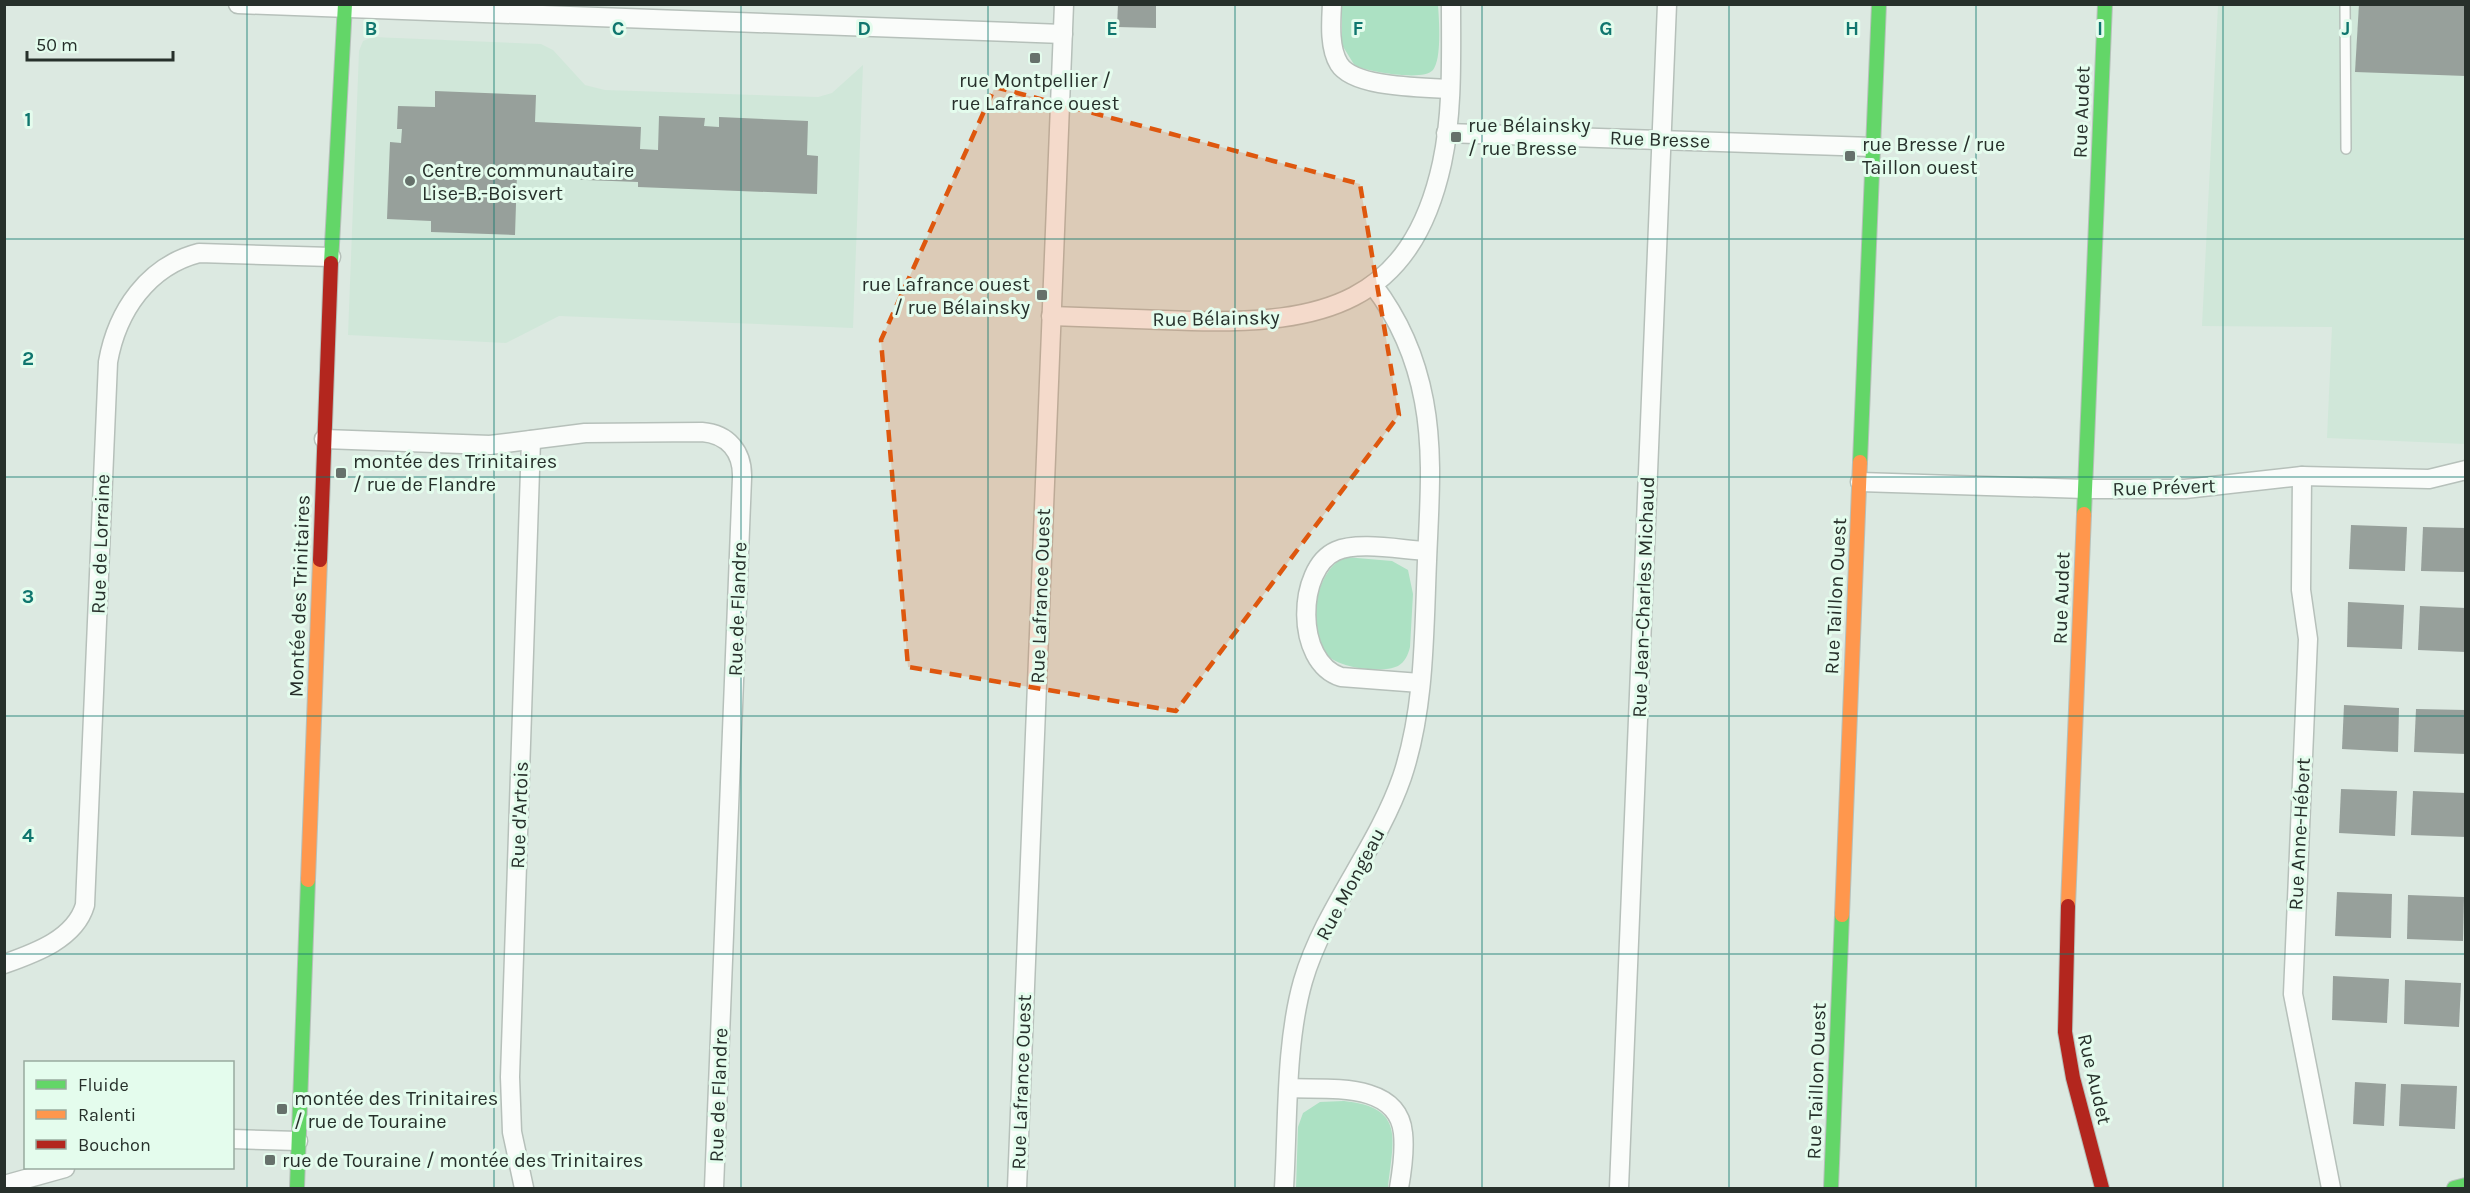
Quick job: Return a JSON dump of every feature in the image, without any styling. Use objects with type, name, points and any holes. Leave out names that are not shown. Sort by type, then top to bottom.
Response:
[{"type":"street","points":[[238,4],[1063,34]]},
{"type":"street","name":"Rue Lafrance Ouest","points":[[1017,1188],[1064,4]]},
{"type":"street","points":[[1332,4],[1332,33],[1336,58],[1346,72],[1369,81],[1449,89]]},
{"type":"street","name":"Rue Bélainsky","points":[[1051,315],[1216,321],[1278,319],[1342,303],[1373,285],[1403,254],[1423,221],[1438,180],[1446,133],[1451,4]]},
{"type":"street","name":"Rue Jean-Charles Michaud","points":[[1619,1188],[1667,4]]},
{"type":"street","name":"Rue Taillon Ouest","points":[[1831,1188],[1878,4]]},
{"type":"street","name":"Rue Audet","points":[[2102,1188],[2071,1077],[2064,1032],[2104,4]]},
{"type":"street","name":"Montée des Trinitaires","points":[[297,1188],[331,257],[345,7]]},
{"type":"street","name":"Rue Bresse","points":[[1446,133],[1873,147]]},
{"type":"street","name":"Rue de Lorraine","points":[[4,964],[65,935],[80,919],[85,905],[108,362],[112,346],[129,308],[139,290],[161,268],[199,253],[331,257]]},
{"type":"street","name":"Rue Mongeau","points":[[1284,1188],[1295,1022],[1303,980],[1320,940],[1374,841],[1398,786],[1413,732],[1420,683],[1430,468],[1424,401],[1411,352],[1401,328],[1373,285]]},
{"type":"street","name":"Rue de Flandre","points":[[324,439],[482,445],[585,433],[702,432],[726,440],[741,460],[714,1188]]},
{"type":"street","name":"Rue d'Artois","points":[[524,1188],[512,1132],[510,1077],[531,440]]},
{"type":"street","name":"Rue Prévert","points":[[1860,482],[2085,489],[2197,488],[2302,476],[2414,480],[2466,471]]},
{"type":"street","name":"Rue Anne-Hébert","points":[[2302,476],[2301,590],[2308,639],[2293,994],[2331,1188]]},
{"type":"street","points":[[1420,683],[1352,678],[1329,672],[1319,664],[1310,647],[1308,607],[1313,574],[1320,562],[1336,551],[1356,547],[1427,551]]},
{"type":"street","points":[[1290,1088],[1364,1093],[1389,1104],[1400,1121],[1403,1134],[1399,1188]]},
{"type":"street","points":[[234,1139],[298,1142]]},
{"type":"street","points":[[4,1185],[58,1169]]},
{"type":"street","points":[[2454,1188],[2466,1185]]},
{"type":"lane","points":[[2345,4],[2346,149]]},
{"type":"highlighted area","points":[[995,87],[1360,184],[1399,415],[1176,711],[908,667],[881,340]]},
{"type":"shaded area","points":[[2218,5],[2465,5],[2465,444],[2327,438],[2332,327],[2202,326]]},
{"type":"shaded area","points":[[373,37],[541,44],[553,50],[585,85],[605,90],[818,97],[832,93],[863,65],[853,328],[559,316],[506,343],[348,335],[359,51],[363,41]]},
{"type":"green space","points":[[1342,5],[1438,5],[1439,48],[1433,70],[1418,75],[1407,75],[1383,73],[1355,66],[1342,45]]},
{"type":"green space","points":[[1345,557],[1392,561],[1408,570],[1413,594],[1410,647],[1406,658],[1398,666],[1370,669],[1348,666],[1330,658],[1324,652],[1316,628],[1317,600],[1327,574]]},
{"type":"green space","points":[[1344,1101],[1364,1104],[1378,1110],[1386,1119],[1393,1141],[1388,1188],[1296,1188],[1298,1127],[1303,1113],[1320,1102]]},
{"type":"building","points":[[1118,4],[1156,4],[1156,28],[1117,27]]},
{"type":"building","points":[[2359,4],[2466,4],[2466,76],[2355,72]]},
{"type":"building","points":[[435,91],[536,95],[535,122],[641,127],[640,149],[658,150],[659,116],[705,118],[704,126],[719,127],[719,117],[808,121],[807,155],[818,156],[817,194],[638,187],[638,182],[534,178],[534,174],[517,173],[515,235],[431,232],[431,221],[387,219],[390,142],[401,143],[402,129],[397,129],[398,106],[435,107]]},
{"type":"building","points":[[2351,525],[2407,527],[2405,571],[2349,569]]},
{"type":"building","points":[[2423,527],[2466,528],[2466,572],[2421,571]]},
{"type":"building","points":[[2348,602],[2404,605],[2402,649],[2347,647]]},
{"type":"building","points":[[2420,606],[2466,608],[2466,652],[2418,650]]},
{"type":"building","points":[[2344,705],[2399,708],[2398,752],[2342,749]]},
{"type":"building","points":[[2416,709],[2466,710],[2466,754],[2414,752]]},
{"type":"building","points":[[2341,789],[2397,791],[2395,836],[2339,833]]},
{"type":"building","points":[[2413,791],[2466,793],[2466,837],[2411,835]]},
{"type":"building","points":[[2337,892],[2392,894],[2391,938],[2335,936]]},
{"type":"building","points":[[2408,895],[2464,897],[2463,941],[2407,939]]},
{"type":"building","points":[[2333,976],[2389,979],[2387,1023],[2332,1020]]},
{"type":"building","points":[[2405,980],[2461,983],[2459,1027],[2404,1024]]},
{"type":"building","points":[[2355,1082],[2386,1084],[2384,1126],[2353,1124]]},
{"type":"building","points":[[2401,1084],[2457,1086],[2455,1129],[2399,1126]]},
{"type":"traffic: fast","points":[[331,263],[345,4]]},
{"type":"traffic: fast","points":[[1860,462],[1879,4]]},
{"type":"traffic: fast","points":[[2084,514],[2105,4]]},
{"type":"traffic: fast","points":[[297,1188],[308,880]]},
{"type":"traffic: fast","points":[[1831,1188],[1842,915]]},
{"type":"traffic: fast","points":[[2454,1188],[2466,1185]]},
{"type":"traffic: slow","points":[[1842,915],[1860,462]]},
{"type":"traffic: slow","points":[[2068,906],[2084,514]]},
{"type":"traffic: slow","points":[[308,880],[320,560]]},
{"type":"traffic: jam","points":[[320,560],[331,263]]},
{"type":"traffic: jam","points":[[2068,906],[2065,1032],[2073,1078],[2102,1188]]},
{"type":"place","name":"rue Montpellier / rue Lafrance ouest","points":[[1035,58]]},
{"type":"place","name":"rue Bélainsky / rue Bresse","points":[[1456,137]]},
{"type":"place","name":"rue Bresse / rue Taillon ouest","points":[[1850,156]]},
{"type":"place","name":"Centre communautaire Lise-B.-Boisvert","points":[[410,181]]},
{"type":"place","name":"rue Lafrance ouest / rue Bélainsky","points":[[1042,295]]},
{"type":"place","name":"montée des Trinitaires / rue de Flandre","points":[[341,473]]},
{"type":"place","name":"montée des Trinitaires / rue de Touraine","points":[[282,1109]]},
{"type":"place","name":"rue de Touraine / montée des Trinitaires","points":[[270,1160]]}]
